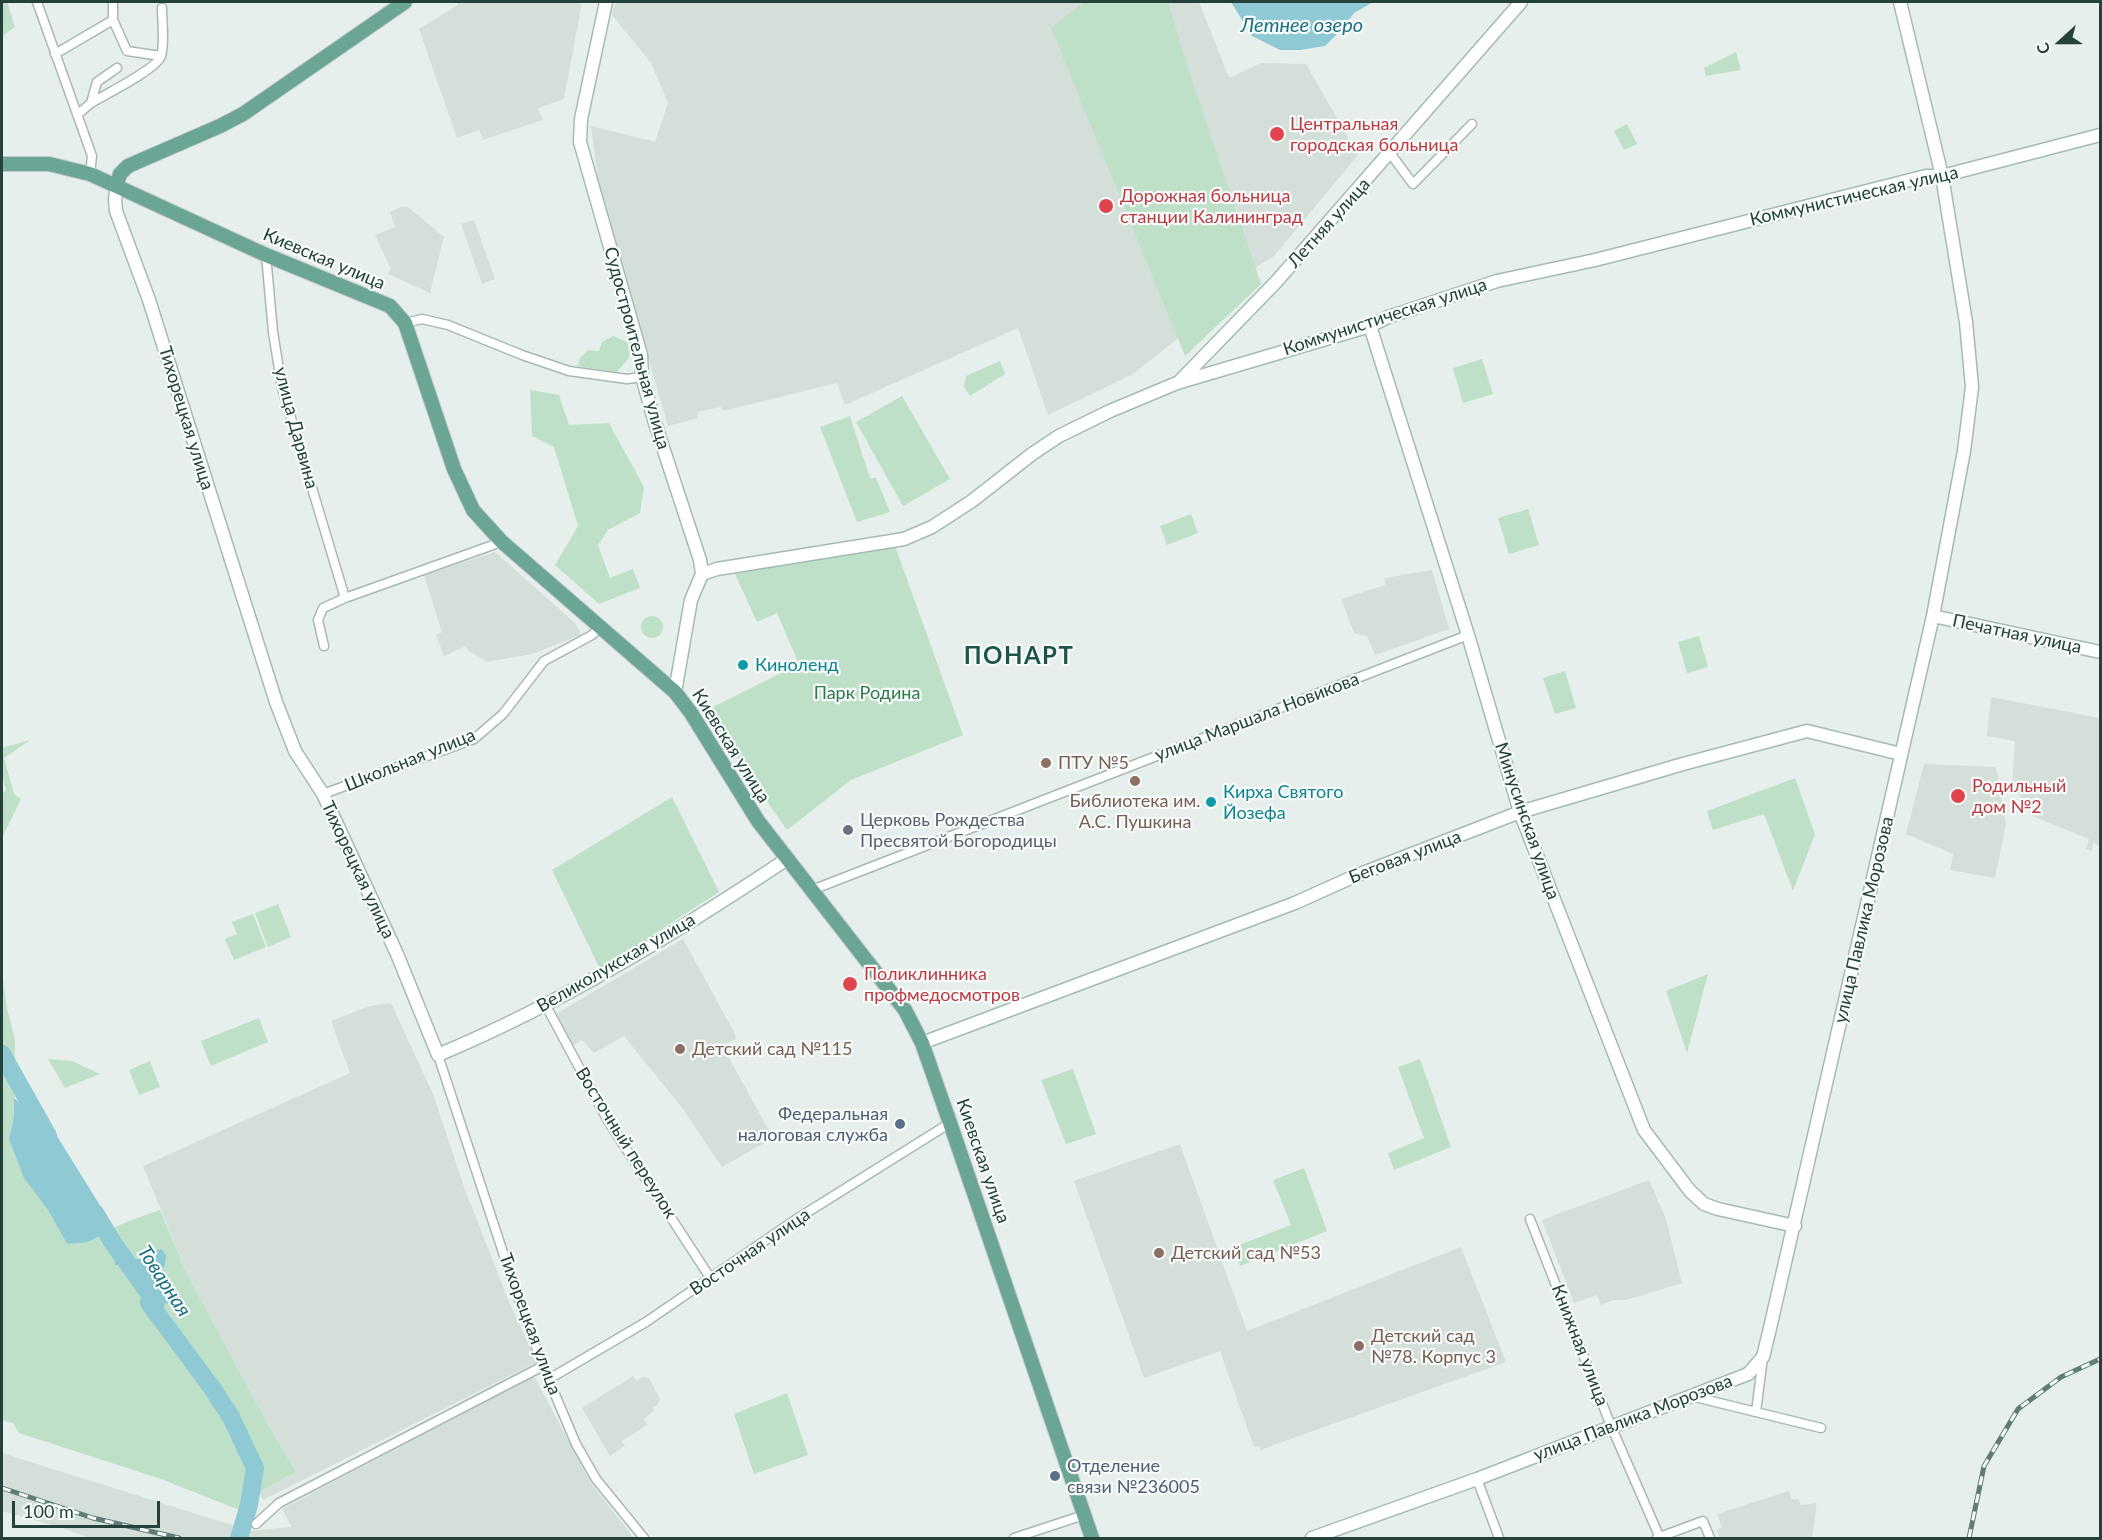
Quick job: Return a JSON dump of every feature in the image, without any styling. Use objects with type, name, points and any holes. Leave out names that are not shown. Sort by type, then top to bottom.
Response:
[{"type":"main road","points":[[117,184],[120,174],[128,166],[243,114],[405,2]]},
{"type":"main road","name":"Киевская улица","points":[[2,164],[49,164],[90,174],[117,184],[165,210],[390,306],[405,323],[454,469],[478,517],[501,541],[675,692],[691,713],[758,821],[905,1010],[922,1043],[1092,1539]]},
{"type":"street","points":[[37,2],[92,156],[90,174]]},
{"type":"street","points":[[113,2],[113,20],[127,51],[161,56]]},
{"type":"street","name":"Судостроительная улица","points":[[606,2],[581,119],[580,142],[641,355],[642,377],[700,560],[702,574]]},
{"type":"street","name":"Летняя улица","points":[[1177,383],[1276,282],[1521,2]]},
{"type":"street","name":"улица Павлика Морозова","points":[[1312,1539],[1477,1479],[1749,1374],[1763,1357],[1795,1226],[1933,616],[1964,452],[1972,387],[1966,322],[1942,176],[1900,2]]},
{"type":"street","points":[[77,115],[91,103],[120,88],[157,63],[161,56],[162,8]]},
{"type":"street","points":[[56,54],[113,20]]},
{"type":"street","points":[[91,103],[97,82],[117,68]]},
{"type":"street","points":[[1390,153],[1413,184],[1472,124]]},
{"type":"street","name":"Коммунистическая улица","points":[[702,574],[717,569],[904,539],[932,527],[972,501],[1059,436],[1110,411],[1177,383],[1370,326],[1388,317],[1497,281],[1595,260],[1915,179],[1942,176],[2100,135]]},
{"type":"street","name":"Тихорецкая улица","points":[[117,184],[116,211],[149,300],[264,666],[295,751],[323,794],[397,954],[438,1055],[481,1192],[543,1365],[576,1444],[596,1479],[644,1539]]},
{"type":"street","name":"улица Дарвина","points":[[266,255],[273,332],[282,388],[345,598]]},
{"type":"street","points":[[405,323],[422,319],[448,325],[569,371],[627,379],[642,377]]},
{"type":"street","name":"Минусинская улица","points":[[1370,326],[1468,635],[1520,812],[1610,1045],[1648,1136],[1690,1191],[1704,1204],[1728,1212],[1795,1226]]},
{"type":"street","points":[[324,646],[318,620],[323,608],[501,541]]},
{"type":"street","points":[[675,692],[691,600],[702,574]]},
{"type":"street","name":"Печатная улица","points":[[1933,616],[2100,652]]},
{"type":"street","name":"Школьная улица","points":[[323,794],[474,738],[503,714],[544,661],[592,635],[600,627]]},
{"type":"street","name":"улица Маршала Новикова","points":[[812,890],[1468,635]]},
{"type":"street","name":"Беговая улица","points":[[922,1043],[1295,903],[1355,876],[1520,812],[1683,764],[1807,731],[1901,754]]},
{"type":"street","name":"Великолукская улица","points":[[438,1055],[584,985],[681,928],[787,859]]},
{"type":"street","name":"Восточный переулок","points":[[545,1005],[608,1121],[711,1279]]},
{"type":"street","name":"Восточная улица","points":[[549,1379],[646,1322],[795,1220],[950,1124]]},
{"type":"street","name":"Книжная улица","points":[[1530,1219],[1611,1426],[1659,1538]]},
{"type":"street","points":[[1756,1412],[1763,1357]]},
{"type":"street","points":[[256,1524],[279,1503],[543,1365]]},
{"type":"street","points":[[1691,1396],[1821,1428]]},
{"type":"street","points":[[1477,1479],[1499,1539]]},
{"type":"street","points":[[1014,1539],[1084,1515]]},
{"type":"street","points":[[1659,1538],[1703,1521],[1710,1539]]},
{"type":"shaded area","points":[[457,2],[582,2],[564,99],[538,108],[543,120],[483,140],[479,130],[457,138],[419,29],[458,5]]},
{"type":"shaded area","points":[[616,2],[1199,2],[1229,78],[1261,63],[1306,64],[1358,155],[1274,256],[1248,272],[1251,280],[1133,374],[1048,415],[1018,328],[845,405],[837,383],[723,411],[721,407],[697,412],[698,418],[668,426],[599,187],[591,126],[655,142],[668,103],[651,63],[612,15]]},
{"type":"shaded area","points":[[401,207],[408,207],[444,237],[430,293],[388,274],[391,269],[375,235],[395,227],[390,212]]},
{"type":"shaded area","points":[[474,220],[495,279],[482,284],[461,224]]},
{"type":"shaded area","points":[[495,552],[576,624],[581,635],[532,654],[487,662],[468,650],[466,646],[444,656],[436,635],[442,632],[424,575]]},
{"type":"shaded area","points":[[1432,570],[1449,629],[1375,655],[1367,636],[1354,633],[1341,599],[1385,585],[1385,578]]},
{"type":"shaded area","points":[[1991,697],[2100,718],[2100,846],[2093,843],[2092,851],[2086,849],[2089,839],[2030,815],[2027,806],[2012,785],[2015,741],[1987,736]]},
{"type":"shaded area","name":"Родильный дом №2","points":[[1924,764],[1996,767],[2006,825],[1995,878],[1950,870],[1953,854],[1906,834]]},
{"type":"shaded area","name":"Детский сад №115","points":[[683,939],[734,1032],[736,1039],[722,1045],[773,1138],[722,1167],[683,1109],[624,1036],[594,1053],[582,1040],[572,1046],[556,1014]]},
{"type":"shaded area","points":[[391,1003],[433,1094],[465,1190],[509,1302],[537,1362],[263,1500],[259,1492],[296,1472],[188,1276],[143,1166],[350,1073],[331,1021],[370,1006]]},
{"type":"shaded area","points":[[1180,1144],[1247,1331],[1461,1247],[1506,1362],[1260,1450],[1259,1446],[1254,1447],[1220,1351],[1144,1378],[1074,1181]]},
{"type":"shaded area","points":[[1649,1180],[1666,1219],[1682,1283],[1601,1305],[1597,1295],[1574,1303],[1542,1220]]},
{"type":"shaded area","points":[[534,1376],[591,1483],[634,1538],[247,1538],[249,1531],[292,1527],[282,1509]]},
{"type":"shaded area","points":[[633,1376],[636,1381],[643,1377],[649,1378],[660,1399],[653,1407],[654,1411],[644,1419],[647,1425],[622,1441],[625,1446],[610,1456],[582,1408]]},
{"type":"shaded area","points":[[2,1453],[235,1526],[232,1538],[90,1538],[2,1511]]},
{"type":"shaded area","points":[[1789,1491],[1792,1500],[1798,1499],[1801,1505],[1817,1503],[1812,1538],[1720,1538],[1717,1530],[1722,1527],[1717,1514]]},
{"type":"green space","points":[[2,2],[7,2],[15,27],[2,36]]},
{"type":"green space","points":[[1084,2],[1168,2],[1261,284],[1185,356],[1051,28]]},
{"type":"green space","points":[[1736,52],[1741,70],[1706,76],[1704,68]]},
{"type":"green space","points":[[1627,124],[1637,144],[1624,150],[1614,131]]},
{"type":"green space","points":[[613,336],[627,342],[630,347],[629,358],[617,372],[577,366],[581,357],[588,350],[599,351],[602,342]]},
{"type":"green space","points":[[1482,359],[1493,394],[1463,403],[1453,368]]},
{"type":"green space","points":[[1000,361],[1005,374],[970,396],[964,387],[966,376]]},
{"type":"green space","points":[[530,390],[559,395],[569,425],[609,423],[644,487],[640,513],[608,530],[598,545],[610,578],[633,569],[640,588],[599,604],[555,565],[578,526],[554,447],[532,436]]},
{"type":"green space","points":[[902,396],[950,479],[903,506],[856,422]]},
{"type":"green space","points":[[850,416],[870,478],[876,478],[890,512],[857,522],[820,427]]},
{"type":"green space","points":[[1528,509],[1539,545],[1509,554],[1498,518]]},
{"type":"green space","points":[[1191,514],[1198,533],[1167,545],[1160,526]]},
{"type":"green space","name":"Парк Родина","points":[[894,543],[963,735],[851,780],[787,830],[705,711],[799,664],[777,613],[757,622],[735,574]]},
{"type":"green space","points":[[652,616],[662,623],[663,627],[656,637],[652,638],[642,631],[641,627],[648,617]]},
{"type":"green space","points":[[1699,636],[1708,667],[1687,673],[1678,642]]},
{"type":"green space","points":[[1565,671],[1576,708],[1555,714],[1543,678]]},
{"type":"green space","points":[[30,740],[4,758],[14,794],[21,799],[2,838],[2,794],[6,790],[2,774],[2,748]]},
{"type":"green space","points":[[1795,778],[1815,834],[1793,891],[1764,814],[1713,830],[1707,811]]},
{"type":"green space","points":[[672,797],[719,892],[600,969],[552,870]]},
{"type":"green space","points":[[278,904],[291,937],[268,947],[255,913]]},
{"type":"green space","points":[[253,914],[266,947],[234,960],[225,939],[237,934],[232,922]]},
{"type":"green space","points":[[2,972],[7,1009],[15,1039],[14,1116],[9,1139],[67,1244],[89,1240],[160,1210],[188,1276],[296,1472],[259,1492],[242,1511],[161,1479],[19,1433],[13,1423],[2,1420]],"holes":[[[118,1241],[123,1254],[133,1259],[145,1259],[157,1273],[171,1295],[165,1304],[149,1303],[137,1287],[134,1277],[123,1265]]]},
{"type":"green space","points":[[1708,974],[1687,1053],[1666,991]]},
{"type":"green space","points":[[259,1018],[268,1042],[211,1066],[201,1041]]},
{"type":"green space","points":[[48,1059],[72,1061],[100,1074],[65,1088]]},
{"type":"green space","points":[[1420,1059],[1451,1147],[1394,1170],[1388,1153],[1424,1138],[1398,1067]]},
{"type":"green space","points":[[150,1061],[160,1087],[139,1095],[129,1070]]},
{"type":"green space","points":[[1073,1069],[1096,1134],[1066,1144],[1041,1080]]},
{"type":"green space","points":[[1304,1168],[1327,1231],[1240,1266],[1234,1247],[1291,1225],[1273,1180]]},
{"type":"green space","points":[[787,1393],[808,1455],[754,1474],[734,1414]]},
{"type":"water","name":"Летнее озеро","points":[[1231,2],[1373,2],[1354,13],[1325,46],[1280,50],[1252,36]]},
{"type":"water","points":[[14,1098],[52,1128],[114,1228],[88,1242],[67,1244],[48,1210],[24,1178],[9,1139],[14,1116]]},
{"type":"water","points":[[118,1241],[123,1254],[133,1259],[145,1259],[147,1254],[161,1249],[166,1255],[165,1265],[157,1274],[168,1291],[171,1302],[165,1304],[162,1312],[149,1303],[124,1265],[115,1265],[113,1243]]},
{"type":"waterway","name":"Товарная","points":[[2,1054],[48,1136]]},
{"type":"waterway","name":"Товарная","points":[[95,1213],[113,1243],[151,1296],[149,1303],[231,1417],[255,1468],[249,1505],[239,1538]]},
{"type":"railway","points":[[1969,1538],[1984,1466],[2018,1409],[2061,1377],[2100,1359]]},
{"type":"railway","points":[[2,1488],[93,1518],[179,1538]]},
{"type":"place","name":"Центральная городская больница","points":[[1277,134]]},
{"type":"place","name":"Дорожная больница станции Калининград","points":[[1106,206]]},
{"type":"place","name":"Киноленд","points":[[743,665]]},
{"type":"place","name":"ПТУ №5","points":[[1046,763]]},
{"type":"place","name":"Библиотека им. А.С. Пушкина","points":[[1135,781]]},
{"type":"place","name":"Родильный дом №2","points":[[1958,796]]},
{"type":"place","name":"Кирха Святого Йозефа","points":[[1211,802]]},
{"type":"place","name":"Церковь Рождества Пресвятой Богородицы","points":[[848,830]]},
{"type":"place","name":"Поликлинника профмедосмотров","points":[[850,984]]},
{"type":"place","name":"Детский сад №115","points":[[680,1049]]},
{"type":"place","name":"Федеральная налоговая служба","points":[[900,1124]]},
{"type":"place","name":"Детский сад №53","points":[[1159,1253]]},
{"type":"place","name":"Детский сад №78. Корпус 3","points":[[1359,1346]]},
{"type":"place","name":"Отделение связи №236005","points":[[1055,1476]]},
{"type":"district","name":"ПОНАРТ","points":[[1019,656]]}]
